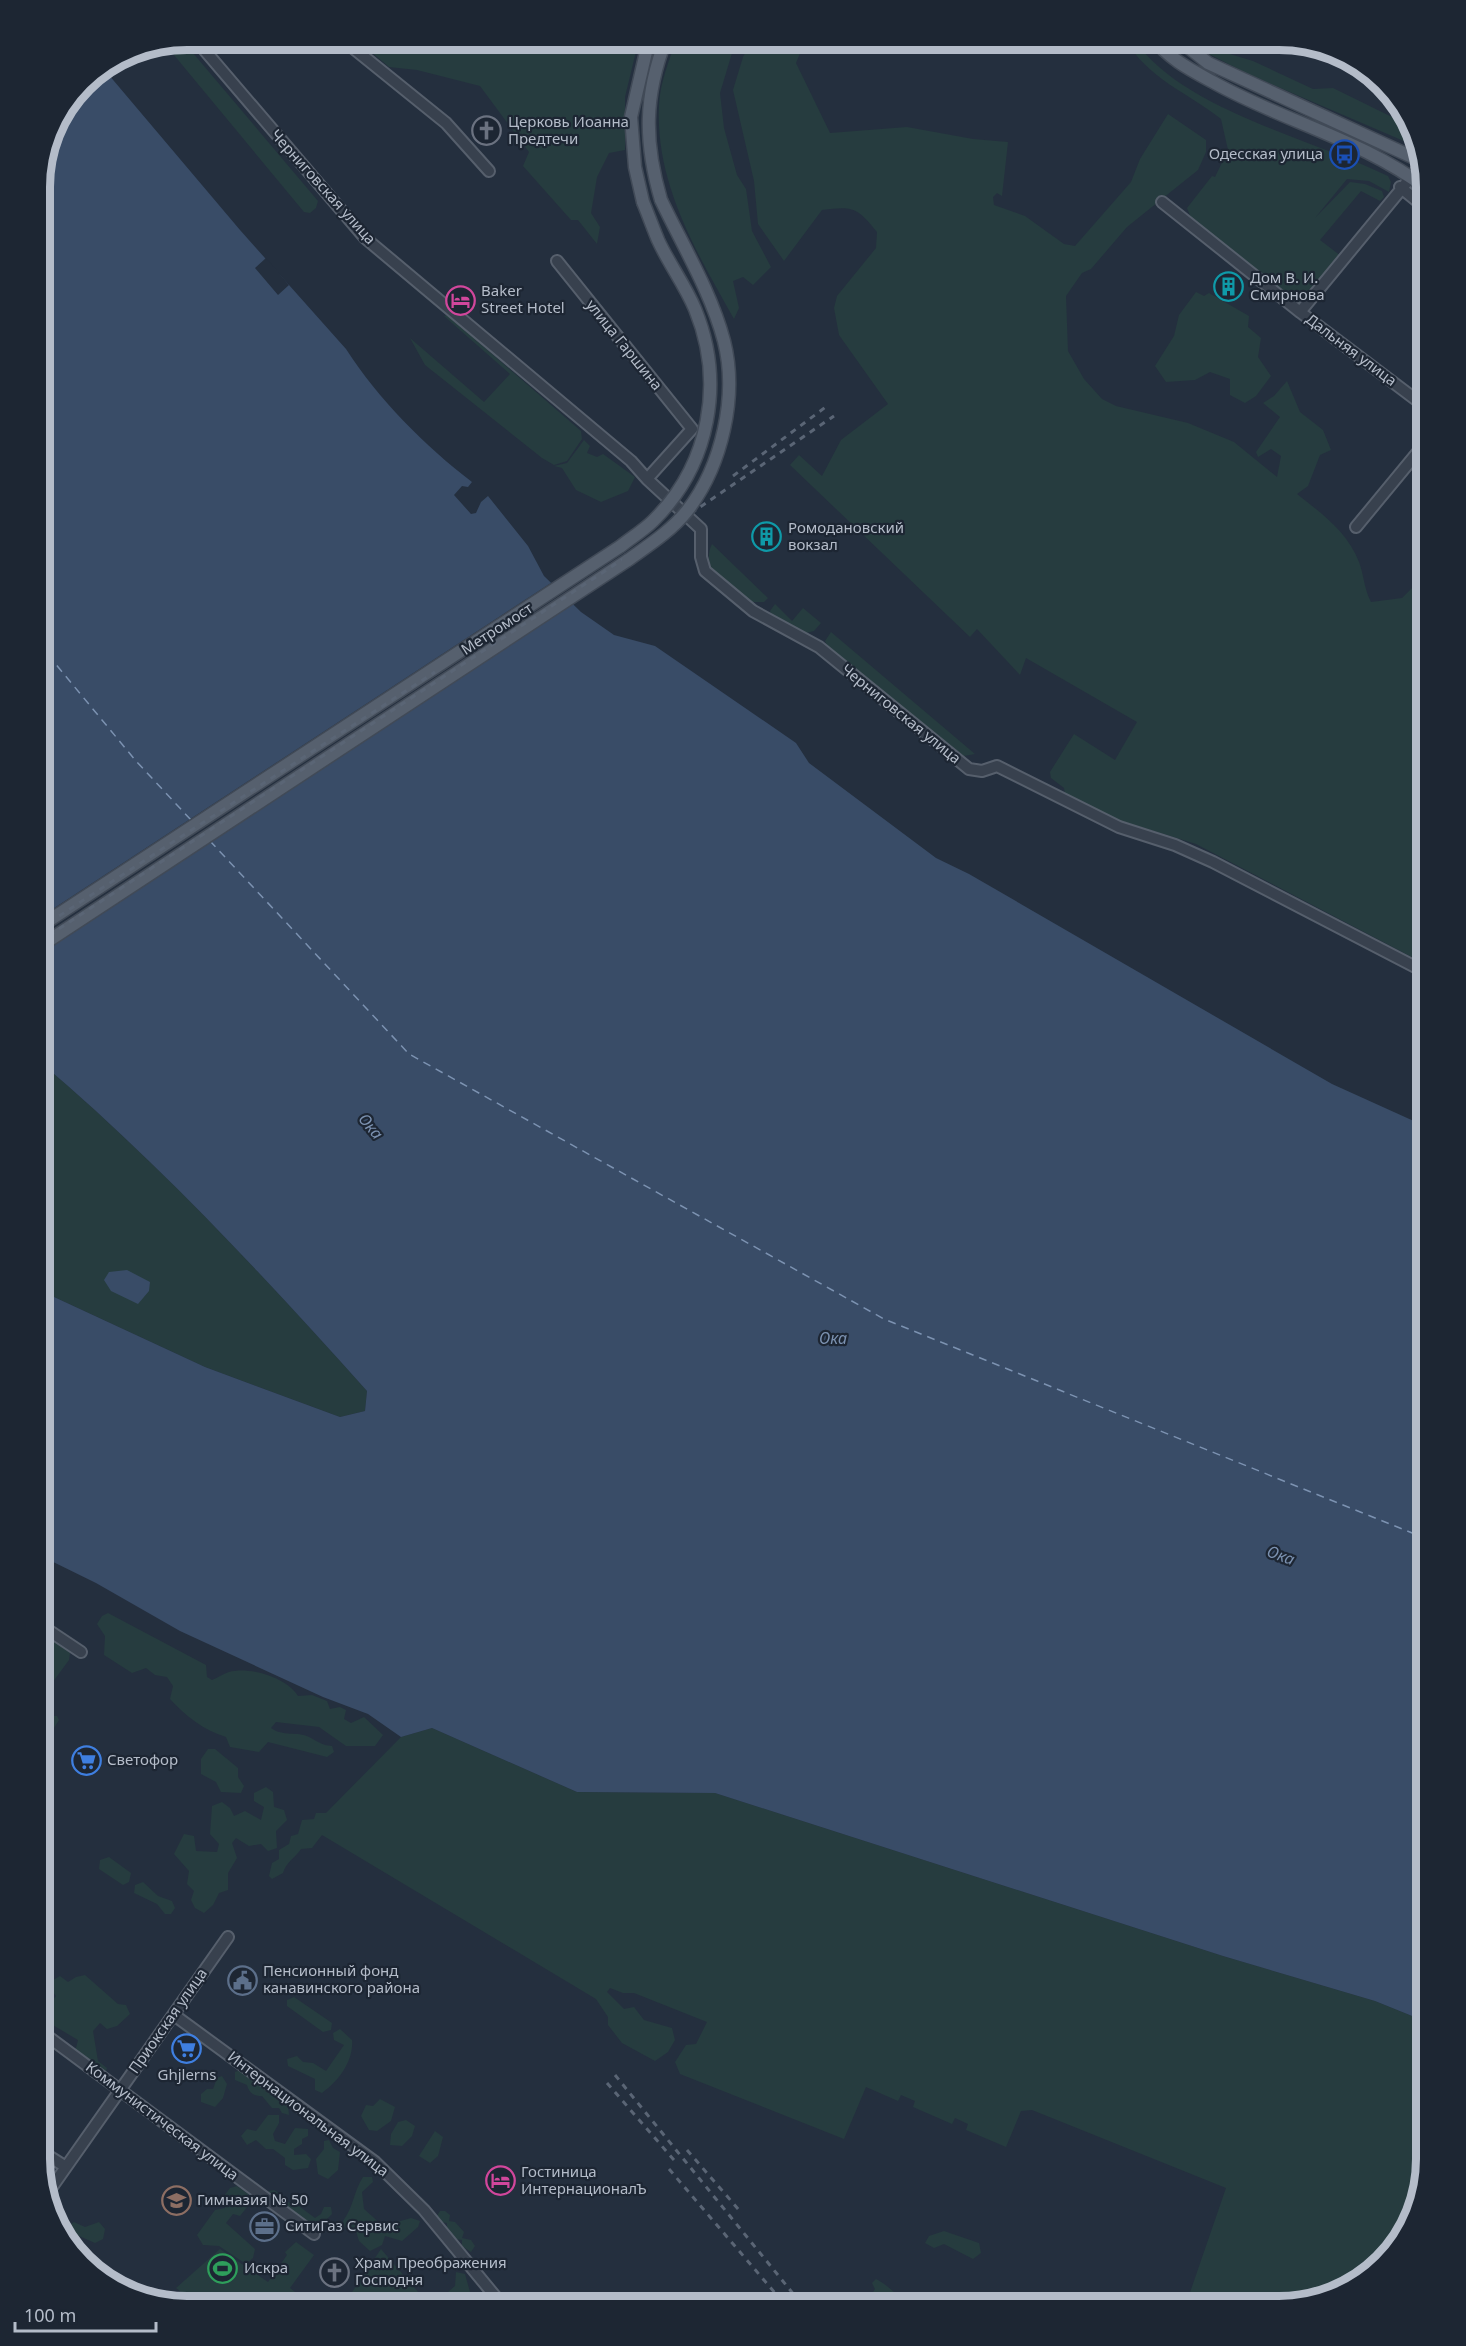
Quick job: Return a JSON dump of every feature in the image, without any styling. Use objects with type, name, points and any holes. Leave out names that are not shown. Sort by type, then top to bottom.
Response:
[{"type":"main road","name":"Метромост","points":[[50,920],[621,546],[652,522],[676,495],[693,465],[706,425],[711,398],[711,373],[706,338],[694,307],[658,240],[643,202],[635,167],[631,117],[646,50]]},
{"type":"main road","name":"Метромост","points":[[50,940],[628,560],[662,536],[688,510],[707,477],[721,441],[729,379],[724,342],[711,305],[661,200],[648,144],[652,82],[662,50]]},
{"type":"main road","points":[[1165,50],[1180,64],[1234,94],[1388,163],[1416,181]]},
{"type":"main road","points":[[1192,50],[1208,63],[1414,159]]},
{"type":"street","name":"Черниговская улица","points":[[204,50],[365,238],[631,460],[647,479],[701,529],[701,557],[705,571],[753,611],[819,647],[969,769],[982,771],[997,766],[1119,827],[1175,845],[1244,878],[1416,968]]},
{"type":"street","points":[[356,50],[446,123],[489,171]]},
{"type":"street","points":[[1300,312],[1415,169]]},
{"type":"street","points":[[1400,187],[1416,200]]},
{"type":"street","name":"Дальняя улица","points":[[1162,202],[1300,312],[1416,400]]},
{"type":"street","name":"улица Гаршина","points":[[557,261],[692,429],[647,479]]},
{"type":"street","points":[[1356,527],[1416,454]]},
{"type":"street","points":[[50,1631],[81,1652]]},
{"type":"street","name":"Приокская улица","points":[[52,2186],[228,1937]]},
{"type":"street","name":"Интернациональная улица","points":[[174,2015],[375,2162],[424,2210],[495,2296]]},
{"type":"street","name":"Коммунистическая улица","points":[[50,2038],[314,2234]]},
{"type":"street","points":[[50,2157],[66,2167]]},
{"type":"green space","points":[[190,50],[318,201],[316,208],[310,213],[304,212],[170,51]]},
{"type":"green space","points":[[369,50],[636,50],[625,97],[625,150],[609,153],[597,177],[591,213],[600,227],[597,244],[578,220],[571,220],[523,166],[529,152],[480,86],[417,70],[389,67]]},
{"type":"green space","points":[[673,50],[734,50],[720,93],[724,128],[737,175],[746,189],[752,231],[771,267],[753,285],[743,277],[733,281],[739,308],[734,319],[693,243],[671,190],[660,134],[659,105],[665,72]]},
{"type":"green space","points":[[747,50],[801,50],[796,63],[830,133],[907,127],[973,139],[1008,142],[1002,196],[997,193],[993,197],[994,205],[1025,216],[1064,244],[1075,246],[1131,182],[1140,159],[1168,114],[1206,140],[1206,152],[1198,170],[1127,227],[1091,269],[1082,273],[1066,296],[1068,351],[1084,379],[1102,399],[1116,406],[1188,423],[1234,442],[1277,477],[1281,456],[1271,449],[1258,457],[1256,452],[1280,417],[1263,403],[1274,396],[1287,381],[1300,412],[1323,430],[1331,450],[1320,455],[1308,486],[1297,494],[1333,524],[1348,541],[1359,562],[1371,602],[1402,598],[1416,585],[1416,959],[1196,844],[1115,819],[1065,795],[1064,788],[1051,778],[1050,772],[1074,734],[1115,760],[1137,722],[1026,658],[1020,675],[977,629],[970,637],[790,465],[799,455],[822,476],[841,440],[888,404],[839,335],[834,308],[837,296],[876,248],[877,232],[864,217],[854,210],[841,208],[822,210],[784,261],[758,224],[754,181],[733,90]]},
{"type":"green space","points":[[1132,50],[1144,50],[1155,63],[1183,85],[1250,120],[1388,176],[1391,182],[1389,192],[1369,181],[1347,179],[1315,218],[1350,182],[1365,184],[1382,191],[1384,197],[1380,201],[1361,191],[1320,240],[1341,256],[1300,305],[1193,223],[1187,208],[1212,176],[1215,177],[1228,150],[1221,119],[1157,75]]},
{"type":"green space","points":[[1201,50],[1221,50],[1253,61],[1313,89],[1333,88],[1392,117],[1402,125],[1409,143],[1248,74]]},
{"type":"green space","points":[[1196,292],[1204,296],[1209,293],[1249,316],[1248,327],[1261,338],[1258,357],[1271,376],[1256,396],[1245,403],[1230,395],[1230,379],[1210,372],[1195,380],[1166,382],[1155,366],[1174,336],[1179,315]]},
{"type":"green space","points":[[447,315],[581,431],[582,439],[567,461],[554,465],[542,458],[425,365],[410,338],[484,402],[510,374],[444,316]]},
{"type":"green space","points":[[584,440],[590,446],[587,453],[597,457],[603,454],[635,477],[628,491],[601,502],[576,490],[562,468],[554,466],[567,463]]},
{"type":"green space","points":[[712,544],[768,598],[764,602],[748,602],[718,577],[709,562]]},
{"type":"green space","points":[[775,604],[792,621],[803,608],[821,623],[814,631],[806,633],[773,618],[770,611]]},
{"type":"green space","points":[[831,632],[975,754],[964,756],[829,649],[825,641]]},
{"type":"green space","points":[[50,1070],[126,1139],[209,1220],[289,1305],[367,1391],[365,1411],[340,1417],[205,1367],[50,1295]]},
{"type":"green space","points":[[108,1613],[206,1665],[207,1677],[212,1680],[229,1672],[238,1671],[267,1675],[286,1684],[298,1696],[312,1695],[327,1701],[330,1709],[340,1707],[346,1710],[344,1719],[351,1723],[364,1717],[383,1735],[375,1746],[346,1746],[319,1727],[276,1722],[271,1728],[276,1731],[304,1735],[332,1746],[334,1752],[327,1757],[268,1742],[259,1752],[230,1747],[226,1737],[195,1722],[170,1699],[173,1686],[167,1677],[155,1675],[146,1668],[132,1673],[104,1655],[105,1636],[97,1624],[102,1616]]},
{"type":"green space","points":[[50,1637],[70,1653],[69,1660],[50,1686]]},
{"type":"green space","points":[[53,1716],[57,1716],[59,1720],[50,1734],[50,1720]]},
{"type":"green space","points":[[432,1728],[577,1792],[715,1793],[1223,1956],[1375,2001],[1416,2018],[1415,2178],[1412,2195],[1402,2220],[1383,2250],[1370,2263],[1356,2273],[1324,2289],[1289,2296],[1189,2296],[1226,2188],[1032,2110],[1021,2111],[1006,2147],[966,2130],[968,2124],[955,2118],[952,2124],[913,2107],[915,2101],[901,2095],[898,2101],[866,2087],[844,2139],[680,2074],[675,2062],[686,2045],[696,2044],[707,2022],[634,1993],[623,1993],[610,1988],[607,1992],[624,2009],[634,2007],[644,2020],[672,2028],[675,2040],[668,2052],[655,2061],[622,2043],[608,2025],[608,2017],[596,1999],[322,1835],[312,1848],[301,1849],[283,1873],[272,1879],[269,1876],[272,1863],[279,1859],[279,1850],[289,1844],[291,1836],[298,1834],[302,1820],[314,1819],[316,1813],[326,1813],[401,1737]]},
{"type":"green space","points":[[50,1740],[54,1742],[54,1752],[50,1757]]},
{"type":"green space","points":[[208,1749],[215,1749],[238,1768],[238,1777],[244,1786],[241,1793],[221,1792],[216,1782],[201,1774],[201,1759]]},
{"type":"green space","points":[[266,1787],[273,1792],[274,1807],[284,1810],[287,1820],[276,1831],[277,1848],[268,1851],[261,1844],[249,1846],[236,1838],[232,1843],[237,1858],[228,1873],[228,1890],[219,1893],[213,1905],[204,1913],[195,1908],[191,1900],[194,1891],[187,1884],[189,1871],[174,1854],[184,1834],[194,1836],[196,1851],[217,1852],[219,1844],[210,1834],[212,1806],[222,1802],[230,1808],[234,1816],[245,1811],[261,1820],[264,1807],[254,1801],[254,1793]]},
{"type":"green space","points":[[109,1857],[131,1873],[129,1882],[123,1885],[99,1869],[100,1860]]},
{"type":"green space","points":[[143,1882],[158,1896],[172,1901],[175,1908],[171,1914],[165,1914],[157,1904],[134,1893],[135,1885]]},
{"type":"green space","points":[[85,1975],[118,2004],[126,2005],[130,2014],[117,2026],[107,2029],[100,2023],[93,2031],[98,2061],[107,2068],[105,2076],[75,2052],[78,2040],[50,2024],[50,2003],[56,1996],[52,1991],[53,1980],[60,1976],[68,1982]]},
{"type":"green space","points":[[294,1997],[332,2023],[331,2030],[323,2032],[287,2006],[287,2000]]},
{"type":"green space","points":[[340,2029],[352,2040],[350,2056],[339,2077],[322,2093],[315,2090],[315,2079],[288,2066],[287,2059],[297,2056],[303,2062],[313,2063],[326,2071],[344,2045],[334,2040],[333,2033]]},
{"type":"green space","points":[[242,2069],[248,2077],[254,2076],[266,2084],[268,2092],[281,2098],[281,2104],[288,2106],[289,2115],[282,2113],[279,2108],[272,2108],[262,2096],[252,2094],[247,2085],[235,2080],[235,2072]]},
{"type":"green space","points":[[222,2076],[227,2084],[223,2098],[215,2107],[201,2102],[201,2094],[207,2089],[213,2089],[217,2078]]},
{"type":"green space","points":[[380,2099],[395,2107],[391,2121],[377,2131],[369,2130],[361,2116],[366,2105],[373,2106]]},
{"type":"green space","points":[[268,2115],[279,2115],[279,2123],[273,2134],[275,2141],[285,2144],[295,2128],[308,2129],[308,2136],[302,2139],[302,2144],[294,2149],[294,2155],[306,2154],[311,2159],[308,2168],[293,2170],[285,2165],[285,2158],[273,2149],[266,2149],[256,2140],[247,2145],[241,2136],[247,2129],[256,2131]]},
{"type":"green space","points":[[406,2120],[415,2126],[412,2136],[402,2146],[390,2145],[391,2134],[398,2122]]},
{"type":"green space","points":[[435,2131],[443,2137],[438,2156],[430,2163],[419,2156]]},
{"type":"green space","points":[[329,2140],[333,2148],[340,2152],[338,2170],[328,2179],[318,2174],[316,2159],[324,2149],[324,2141]]},
{"type":"green space","points":[[363,2177],[372,2177],[373,2182],[362,2192],[364,2209],[383,2226],[411,2218],[420,2221],[418,2227],[402,2241],[385,2236],[382,2245],[370,2251],[359,2241],[355,2228],[345,2228],[343,2221]]},
{"type":"green space","points":[[237,2186],[248,2194],[248,2206],[240,2216],[233,2214],[226,2223],[255,2249],[253,2258],[246,2264],[219,2246],[203,2245],[197,2235],[215,2210],[225,2208],[224,2196],[230,2188]]},
{"type":"green space","points":[[274,2190],[286,2197],[287,2202],[296,2204],[315,2218],[321,2214],[324,2207],[331,2207],[332,2214],[321,2225],[311,2225],[295,2217],[293,2211],[283,2209],[268,2197],[269,2191]]},
{"type":"green space","points":[[440,2211],[445,2211],[450,2215],[449,2221],[455,2222],[464,2232],[462,2238],[471,2240],[475,2246],[471,2252],[462,2246],[462,2240],[455,2239],[447,2228],[447,2223],[441,2222],[437,2216]]},
{"type":"green space","points":[[74,2222],[85,2227],[99,2222],[105,2229],[103,2239],[95,2243],[71,2232],[69,2225]]},
{"type":"green space","points":[[944,2231],[979,2243],[981,2253],[973,2259],[944,2244],[934,2248],[925,2243],[929,2236]]},
{"type":"green space","name":"Искра","points":[[296,2242],[314,2255],[290,2288],[300,2296],[184,2296],[176,2288],[220,2249],[268,2282],[287,2255],[285,2252]]},
{"type":"green space","points":[[381,2249],[422,2296],[349,2296]]},
{"type":"green space","points":[[456,2272],[465,2274],[470,2292],[466,2296],[443,2296],[455,2286]]},
{"type":"green space","points":[[876,2279],[898,2296],[871,2296],[875,2289],[872,2283]]},
{"type":"water","name":"Ока","points":[[108,74],[240,230],[346,349],[403,421],[472,482],[468,487],[462,486],[454,495],[471,514],[476,513],[481,502],[488,496],[528,546],[544,576],[581,612],[614,635],[655,646],[796,743],[809,763],[936,858],[969,874],[1332,1084],[1416,1122],[1416,2018],[1375,2001],[1223,1956],[715,1793],[577,1792],[432,1728],[401,1737],[368,1714],[323,1697],[180,1631],[96,1583],[50,1560],[50,1295],[205,1367],[340,1417],[365,1411],[367,1391],[209,1220],[83,1099],[50,1070],[50,177],[54,151],[73,110],[96,83]]},
{"type":"water","points":[[127,1270],[150,1282],[149,1291],[138,1304],[111,1291],[104,1280],[109,1272]]},
{"type":"pier","points":[[266,258],[289,285],[278,295],[255,268]]},
{"type":"pier","points":[[554,581],[575,602],[50,948],[50,911]]},
{"type":"ferry route","points":[[50,657],[136,761],[191,820]]},
{"type":"ferry route","points":[[210,841],[409,1054],[884,1319],[1416,1535]]},
{"type":"railway","points":[[733,476],[827,406]]},
{"type":"railway","points":[[50,935],[628,556],[834,416]]},
{"type":"railway","points":[[50,922],[435,672]]},
{"type":"railway","points":[[615,2075],[795,2296]]},
{"type":"railway","points":[[607,2083],[674,2160]]},
{"type":"railway","points":[[687,2150],[739,2210]]},
{"type":"railway","points":[[669,2169],[778,2296]]},
{"type":"place","name":"Церковь Иоанна Предтечи","points":[[487,131]]},
{"type":"place","name":"Одесская улица","points":[[1344,154]]},
{"type":"place","name":"Дом В. И. Смирнова","points":[[1229,287]]},
{"type":"place","name":"Baker Street Hotel","points":[[460,300]]},
{"type":"place","name":"Ромодановский вокзал","points":[[767,537]]},
{"type":"place","name":"Светофор","points":[[86,1760]]},
{"type":"place","name":"Пенсионный фонд канавинского района","points":[[242,1980]]},
{"type":"place","name":"Ghjlerns","points":[[187,2048]]},
{"type":"place","name":"Гостиница ИнтернационалЪ","points":[[500,2181]]},
{"type":"place","name":"Гимназия № 50","points":[[176,2200]]},
{"type":"place","name":"СитиГаз Сервис","points":[[264,2226]]},
{"type":"place","name":"Искра","points":[[223,2268]]},
{"type":"place","name":"Храм Преображения Господня","points":[[334,2272]]}]
